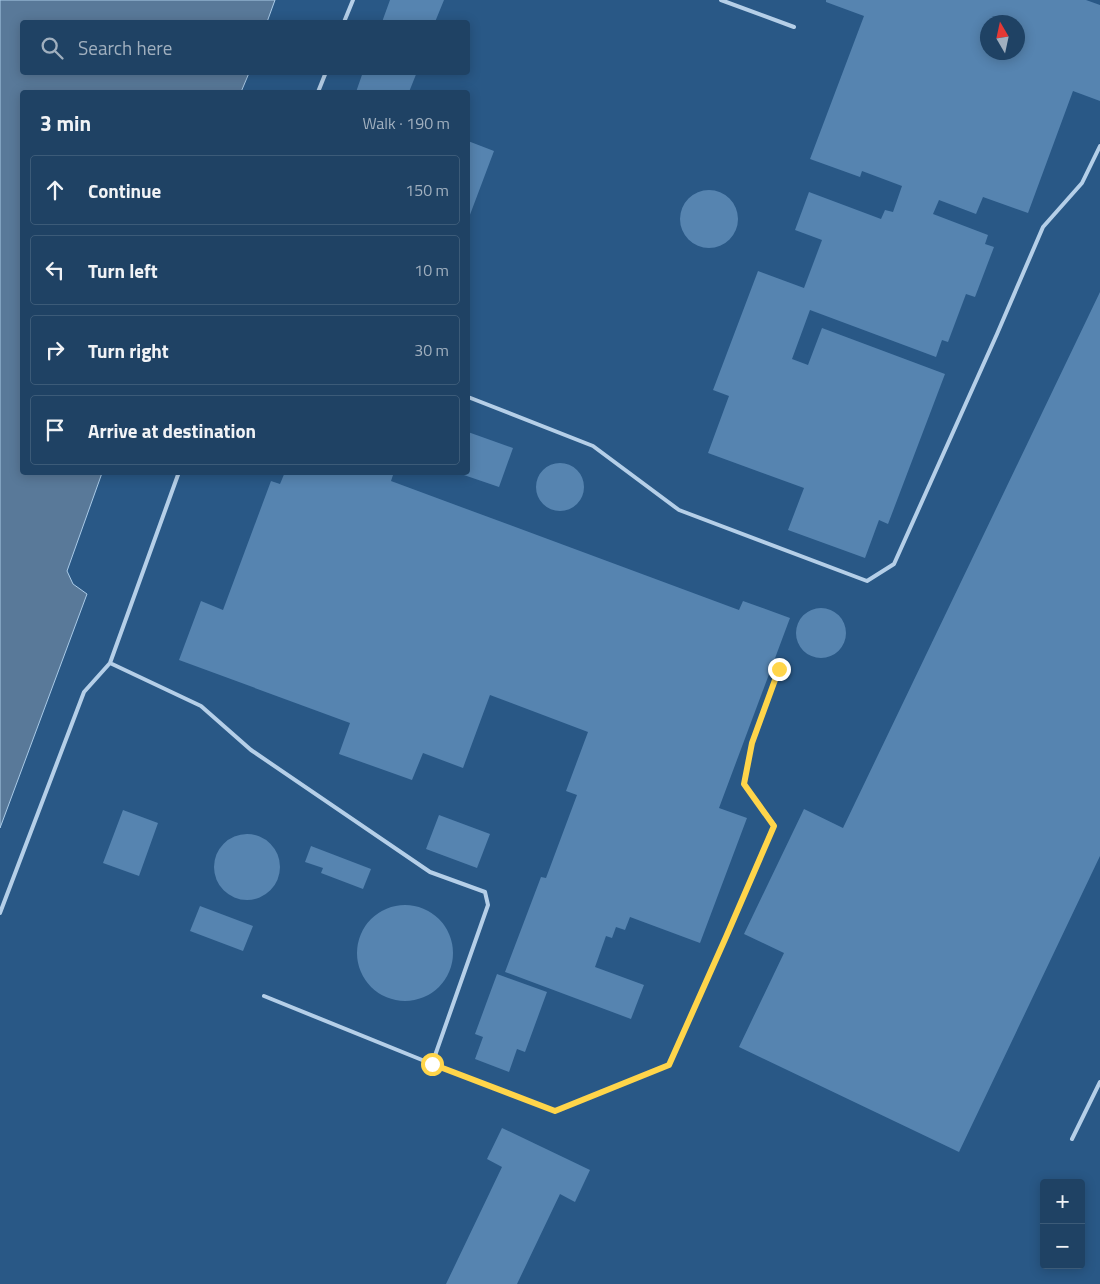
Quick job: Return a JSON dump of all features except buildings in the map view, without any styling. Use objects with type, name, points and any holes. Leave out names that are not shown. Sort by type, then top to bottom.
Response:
[{"type":"lane","points":[[345,20],[353,0]]},
{"type":"lane","points":[[721,0],[794,27]]},
{"type":"lane","points":[[319,90],[325,75]]},
{"type":"lane","points":[[470,398],[593,446],[679,510],[867,581],[894,564],[1043,227],[1082,183],[1100,146]]},
{"type":"lane","points":[[0,913],[84,692],[110,663],[178,475]]},
{"type":"lane","points":[[110,663],[201,706],[251,750],[430,872],[486,892],[488,905],[432,1064]]},
{"type":"lane","points":[[264,996],[555,1111],[669,1065],[774,826],[744,784],[752,743],[779,669]]},
{"type":"lane","points":[[1072,1139],[1100,1082]]},
{"type":"water","points":[[0,0],[275,0],[268,20],[20,20],[20,75],[248,75],[242,90],[20,90],[20,475],[101,475],[67,571],[73,584],[87,594],[0,828]]},
{"type":"route","points":[[432,1064],[555,1111],[669,1065],[774,826],[744,784],[752,743],[779,669]]}]
